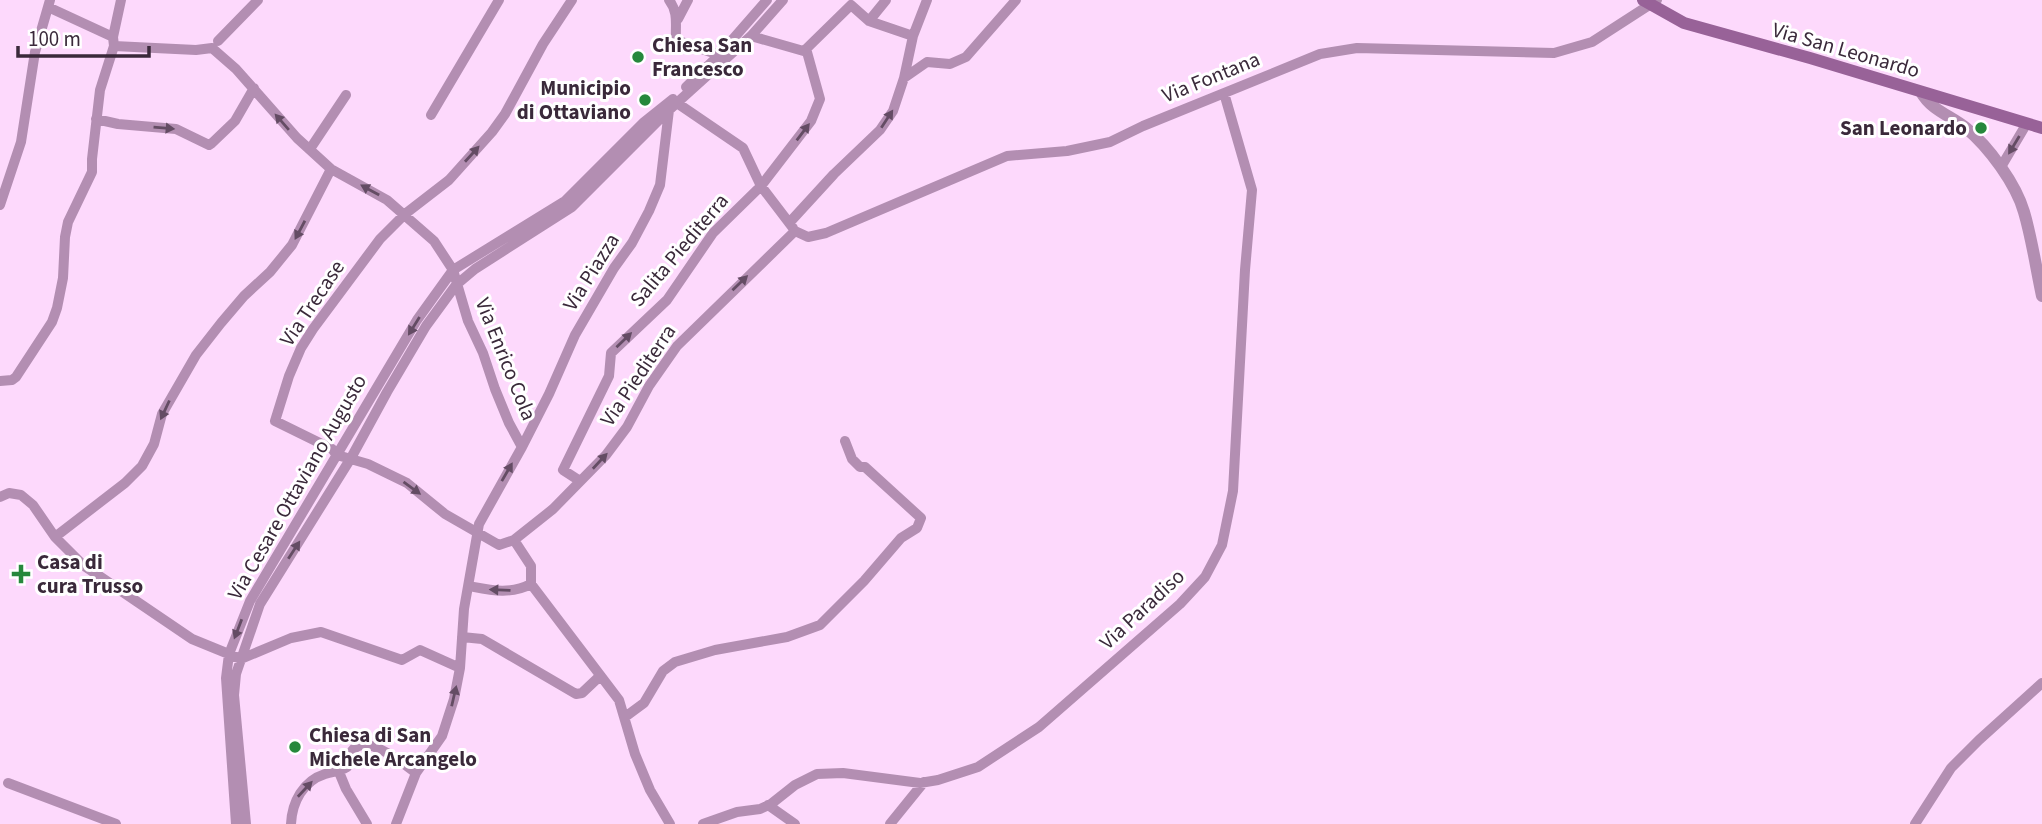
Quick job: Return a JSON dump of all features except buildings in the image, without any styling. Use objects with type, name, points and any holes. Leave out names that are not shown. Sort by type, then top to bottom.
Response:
[{"type":"main road","name":"Via San Leonardo","points":[[1650,1],[1684,23],[2042,128]]},
{"type":"street","points":[[218,41],[257,0]]},
{"type":"street","points":[[431,115],[499,0]]},
{"type":"street","name":"Via Trecase","points":[[337,454],[275,421],[300,348],[380,239],[404,214],[449,180],[492,132],[572,0]]},
{"type":"street","points":[[669,0],[678,19]]},
{"type":"street","points":[[688,0],[678,19],[676,40],[722,57]]},
{"type":"street","points":[[722,57],[767,0]]},
{"type":"street","points":[[0,205],[21,142],[35,52],[49,3],[113,42],[196,50],[212,48],[254,88],[297,138],[331,169],[387,200],[404,214],[434,241],[453,270],[565,201],[643,123],[751,36],[783,0]]},
{"type":"street","points":[[869,21],[886,0]]},
{"type":"street","name":"Via Piediterra","points":[[514,540],[553,509],[606,455],[627,427],[649,386],[677,346],[792,227],[834,174],[880,130],[893,111],[904,78],[913,36],[928,0]]},
{"type":"street","points":[[904,78],[927,62],[950,64],[966,57],[1016,0]]},
{"type":"street","points":[[0,381],[16,377],[52,322],[57,308],[64,278],[68,222],[92,172],[100,90],[113,42],[119,1]]},
{"type":"street","name":"Via Fontana","points":[[792,227],[808,237],[826,233],[1007,156],[1067,151],[1110,142],[1320,54],[1357,48],[1554,53],[1592,42],[1650,1]]},
{"type":"street","points":[[804,51],[851,5],[869,21],[913,36]]},
{"type":"street","points":[[751,36],[807,52],[820,99],[811,121],[761,186]]},
{"type":"street","name":"Via Cesare Ottaviano Augusto","points":[[246,824],[234,695],[236,674],[260,604],[351,458],[426,326],[456,285],[475,269],[572,207],[722,57]]},
{"type":"street","points":[[96,119],[118,124],[176,129],[209,145],[235,121],[254,88]]},
{"type":"street","points":[[1921,92],[1927,102],[1966,128],[2001,167],[2016,192],[2024,211],[2042,296]]},
{"type":"street","name":"Via Paradiso","points":[[703,824],[737,812],[768,806],[807,777],[824,773],[924,782],[978,767],[1039,727],[1180,604],[1205,577],[1222,545],[1233,491],[1252,190],[1224,93]]},
{"type":"street","points":[[310,149],[346,95]]},
{"type":"street","points":[[673,106],[743,148],[761,186],[792,227]]},
{"type":"street","name":"Via Piazza","points":[[522,447],[575,335],[649,211],[660,185],[673,106]]},
{"type":"street","points":[[2001,167],[2027,123]]},
{"type":"street","points":[[55,537],[125,483],[142,466],[154,444],[162,414],[196,355],[244,296],[270,272],[292,245],[331,169]]},
{"type":"street","name":"Salita Piediterra","points":[[580,481],[563,470],[609,376],[611,353],[667,300],[713,233],[761,186]]},
{"type":"street","name":"Via Cesare Ottaviano Augusto","points":[[236,824],[226,694],[229,654],[250,601],[417,320],[453,270]]},
{"type":"street","name":"Via Enrico Cola","points":[[396,824],[416,773],[442,736],[454,699],[478,524],[522,447],[509,423],[468,321],[453,270]]},
{"type":"street","points":[[625,717],[644,703],[663,671],[675,662],[715,650],[786,637],[820,625],[851,596],[901,538],[918,528],[921,519],[865,467],[860,467],[852,459],[845,441]]},
{"type":"street","points":[[337,454],[368,464],[407,483],[445,514],[499,545],[514,540],[531,566],[531,584],[619,700],[635,754],[650,790],[670,824]]},
{"type":"street","points":[[0,497],[9,492],[21,495],[33,505],[55,537],[83,565],[192,639],[241,659],[291,638],[321,632],[402,660],[420,650],[460,668]]},
{"type":"street","points":[[469,586],[505,592],[531,584]]},
{"type":"street","points":[[462,637],[482,639],[576,694],[582,693],[600,676]]},
{"type":"street","points":[[1915,824],[1951,768],[2042,683]]},
{"type":"street","points":[[291,824],[292,811],[302,790],[324,774],[339,772],[347,767],[352,751],[359,746],[382,749],[416,773]]},
{"type":"street","points":[[339,772],[367,824]]},
{"type":"street","points":[[890,824],[924,782]]},
{"type":"street","points":[[8,783],[116,824]]},
{"type":"street","points":[[768,806],[795,824]]},
{"type":"place","name":"Chiesa San Francesco","points":[[638,57]]},
{"type":"place","name":"Municipio di Ottaviano","points":[[645,100]]},
{"type":"place","name":"San Leonardo","points":[[1981,128]]},
{"type":"place","name":"Casa di cura Trusso","points":[[21,574]]},
{"type":"place","name":"Chiesa di San Michele Arcangelo","points":[[295,747]]}]
